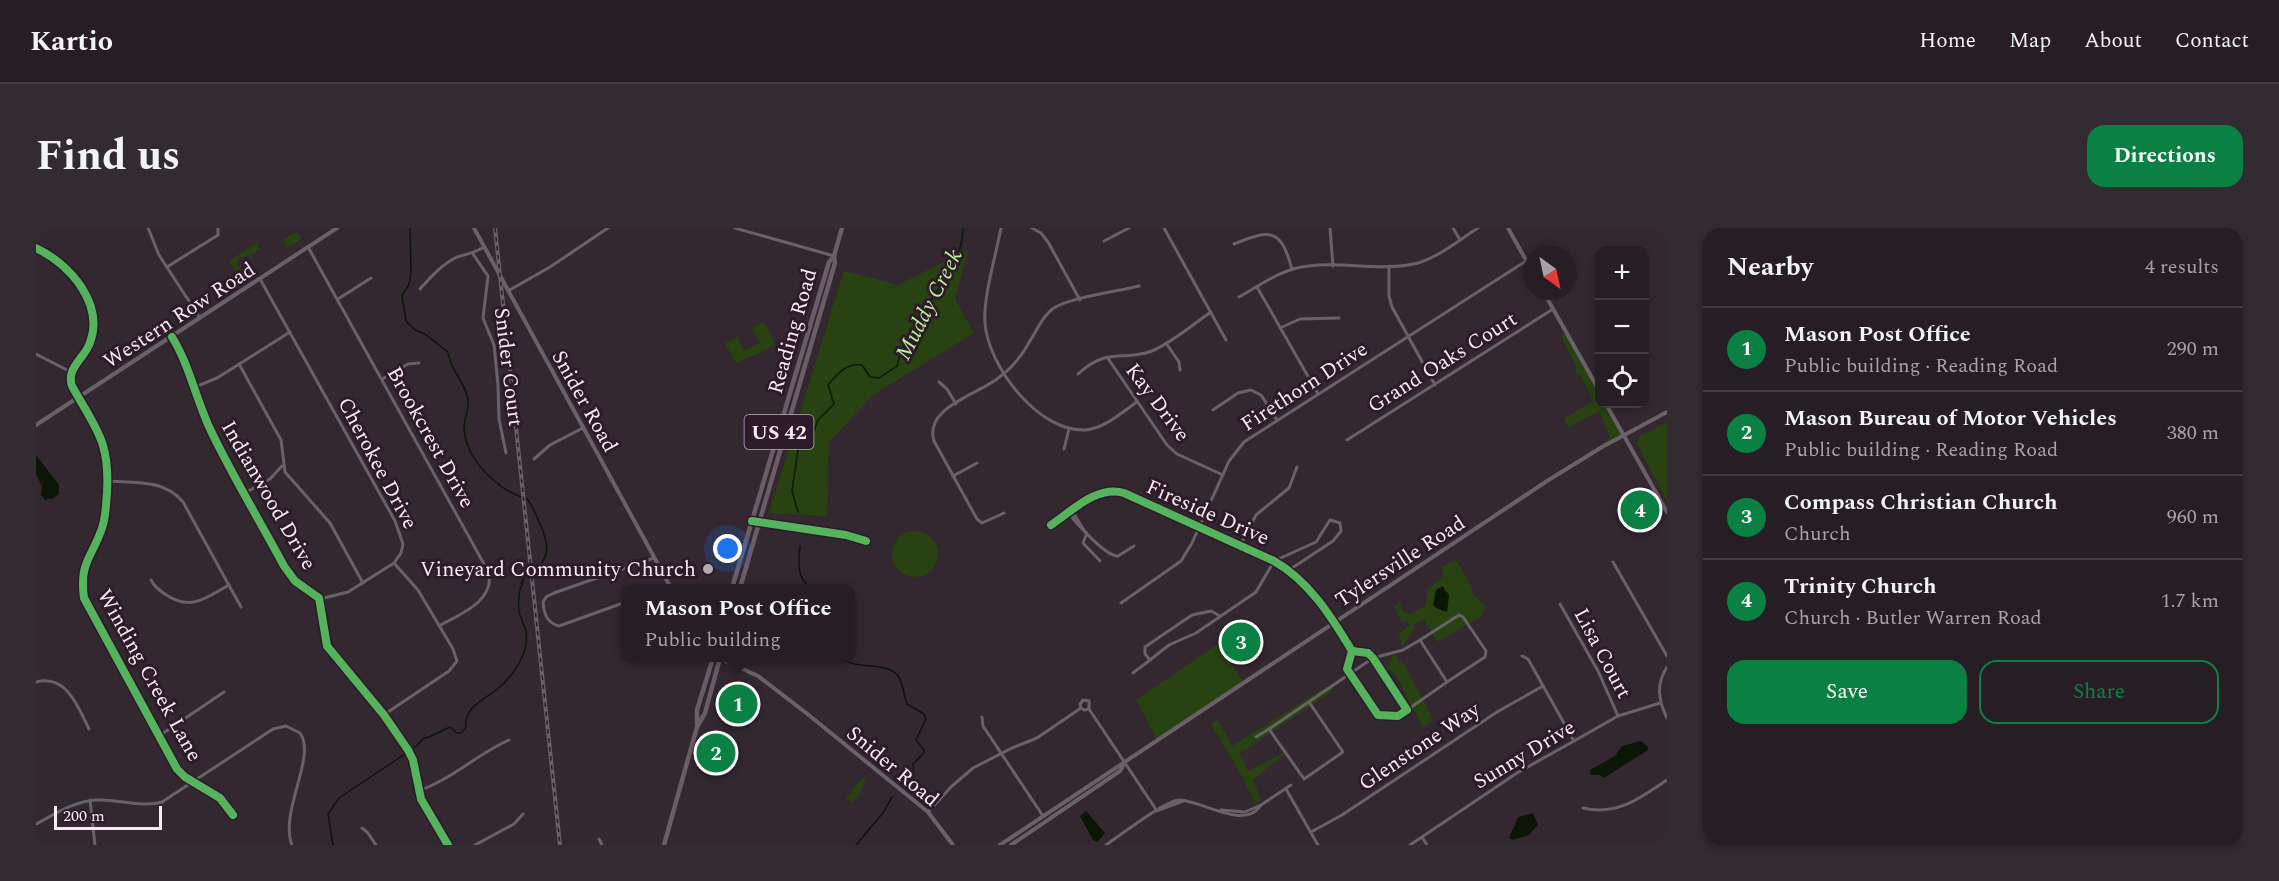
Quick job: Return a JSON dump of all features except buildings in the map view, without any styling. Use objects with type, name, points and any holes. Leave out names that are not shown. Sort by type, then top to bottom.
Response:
[{"type":"main road","name":"Western Row Road","points":[[36,425],[337,228]]},
{"type":"main road","name":"Snider Road","points":[[474,228],[666,584]]},
{"type":"main road","name":"Reading Road","points":[[741,584],[755,522],[829,262],[834,256],[842,228]]},
{"type":"main road","points":[[1508,228],[1523,254]]},
{"type":"main road","points":[[1548,300],[1595,385]]},
{"type":"main road","points":[[1608,408],[1667,512]]},
{"type":"main road","name":"Tylersville Road","points":[[1000,845],[1557,475],[1667,412]]},
{"type":"main road","name":"Reading Road","points":[[733,584],[755,522]]},
{"type":"main road","points":[[697,727],[697,710],[711,662]]},
{"type":"main road","points":[[664,845],[697,727],[705,713],[718,662]]},
{"type":"main road","name":"Snider Road","points":[[727,662],[763,680],[928,812],[953,845]]},
{"type":"main road","name":"Tylersville Road","points":[[1011,845],[1120,771],[1125,763]]},
{"type":"street","points":[[148,228],[167,267],[200,318]]},
{"type":"street","points":[[167,267],[218,235],[218,228]]},
{"type":"street","points":[[508,291],[550,267],[608,228]]},
{"type":"street","points":[[735,228],[834,256]]},
{"type":"street","points":[[1001,228],[984,322],[988,340],[1016,393],[1027,404],[1056,424],[1068,429],[1087,430],[1099,426],[1137,402]]},
{"type":"street","points":[[1032,228],[1048,242],[1080,300]]},
{"type":"street","points":[[1039,232],[1042,228]]},
{"type":"street","points":[[1104,241],[1129,228]]},
{"type":"street","points":[[1164,228],[1226,340]]},
{"type":"street","points":[[1330,228],[1333,266]]},
{"type":"street","points":[[1452,228],[1460,240]]},
{"type":"street","points":[[1239,297],[1292,269],[1407,265],[1425,260],[1478,228]]},
{"type":"street","points":[[1234,244],[1254,232],[1273,233],[1284,245],[1292,269]]},
{"type":"street","points":[[420,289],[442,267],[484,247]]},
{"type":"street","points":[[36,248],[61,262],[74,275],[83,288],[92,324],[90,343],[71,372],[36,354]]},
{"type":"street","name":"Brookcrest Drive","points":[[308,248],[489,573],[489,587],[483,598],[439,626]]},
{"type":"street","name":"Snider Court","points":[[473,254],[488,276],[483,318],[495,352],[499,419],[506,453]]},
{"type":"street","name":"Firethorn Drive","points":[[1121,603],[1180,561],[1199,527],[1233,454],[1244,442],[1523,264]]},
{"type":"street","points":[[1389,266],[1390,301],[1435,385]]},
{"type":"street","points":[[338,299],[370,278]]},
{"type":"street","name":"Cherokee Drive","points":[[260,279],[398,528],[403,547],[394,563],[418,591],[456,656],[456,664],[449,671],[384,715]]},
{"type":"street","points":[[1004,513],[985,522],[978,521],[934,441],[932,431],[939,414],[1005,374],[1022,355],[1047,314],[1060,304],[1138,286]]},
{"type":"street","points":[[1257,287],[1318,394]]},
{"type":"street","name":"Grand Oaks Court","points":[[1347,440],[1553,309]]},
{"type":"street","points":[[1078,374],[1093,362],[1107,357],[1148,352],[1166,343],[1211,312]]},
{"type":"street","points":[[1280,328],[1300,319],[1339,318]]},
{"type":"street","points":[[195,387],[217,378],[290,332]]},
{"type":"street","name":"Indianwood Drive","points":[[172,337],[186,362],[210,429],[293,579],[320,599]]},
{"type":"street","points":[[1166,343],[1176,357],[1180,370]]},
{"type":"street","name":"Kay Drive","points":[[1107,357],[1171,449],[1223,475]]},
{"type":"street","points":[[382,379],[408,364],[419,363]]},
{"type":"street","points":[[239,364],[281,440],[285,472],[330,523],[363,583]]},
{"type":"street","name":"Winding Creek Lane","points":[[71,372],[70,380],[105,448],[107,481],[103,526],[84,568],[84,598],[177,769],[220,798],[233,815]]},
{"type":"street","points":[[939,382],[947,389],[956,404]]},
{"type":"street","points":[[1213,410],[1238,393],[1251,390],[1261,395],[1277,420]]},
{"type":"street","points":[[534,459],[550,445],[583,428]]},
{"type":"street","points":[[1064,449],[1068,429]]},
{"type":"street","points":[[953,476],[977,464]]},
{"type":"street","points":[[245,493],[270,479],[283,465]]},
{"type":"street","points":[[1240,546],[1256,516],[1289,488],[1297,468]]},
{"type":"street","points":[[107,481],[153,484],[175,494],[190,514],[242,607]]},
{"type":"street","name":"Fireside Drive","points":[[1051,525],[1098,494],[1113,491],[1199,527],[1289,570],[1311,591],[1352,651]]},
{"type":"street","points":[[1070,512],[1079,528],[1113,556],[1121,555],[1134,546]]},
{"type":"street","points":[[1133,674],[1169,645],[1196,633],[1256,592],[1274,561],[1316,542],[1330,520],[1340,523],[1341,531],[1335,539],[1289,570]]},
{"type":"street","points":[[755,522],[846,535],[866,541]]},
{"type":"street","points":[[1086,532],[1083,543],[1100,561]]},
{"type":"street","points":[[621,604],[560,626],[553,624],[545,615],[543,602],[546,597],[654,558]]},
{"type":"street","points":[[1613,562],[1667,656]]},
{"type":"street","points":[[394,563],[348,592],[320,599],[327,646],[384,715],[411,754],[418,791],[448,845]]},
{"type":"street","points":[[151,580],[158,589],[176,601],[189,604],[229,585]]},
{"type":"street","name":"Lisa Court","points":[[1560,604],[1601,678],[1618,716]]},
{"type":"street","points":[[1150,660],[1143,652],[1145,647],[1192,615],[1211,611],[1220,616]]},
{"type":"street","points":[[1256,737],[1349,675],[1373,658],[1402,650],[1459,615],[1485,651],[1485,657],[1447,682],[1407,710],[1398,716],[1378,714],[1349,675],[1347,665],[1352,651],[1368,653],[1373,658],[1407,710]]},
{"type":"street","points":[[1420,640],[1447,682]]},
{"type":"street","points":[[1522,656],[1528,659],[1574,741]]},
{"type":"street","points":[[1667,667],[1659,687],[1660,703],[1667,718]]},
{"type":"street","points":[[36,682],[47,680],[62,686],[70,693],[89,729]]},
{"type":"street","name":"Glenstone Way","points":[[1311,832],[1342,815],[1497,712],[1543,686]]},
{"type":"street","points":[[159,736],[224,692]]},
{"type":"street","points":[[1081,708],[1081,702],[1086,700],[1091,704],[1089,709],[1157,811]]},
{"type":"street","points":[[1269,729],[1304,779],[1343,752],[1309,702]]},
{"type":"street","name":"Sunny Drive","points":[[1410,845],[1517,774],[1618,716],[1660,703]]},
{"type":"street","points":[[1081,708],[1089,709]]},
{"type":"street","points":[[928,812],[966,772],[1001,753],[1037,738],[1081,708]]},
{"type":"street","points":[[982,717],[983,726],[1043,816]]},
{"type":"street","points":[[36,824],[72,805],[90,800],[157,803],[168,800],[273,729],[286,726],[298,731],[303,737],[305,747],[288,821],[292,845]]},
{"type":"street","points":[[418,791],[438,783],[487,750],[509,740]]},
{"type":"street","points":[[1583,808],[1602,811],[1623,808],[1667,780]]},
{"type":"street","points":[[1106,845],[1169,802],[1178,799],[1225,813],[1244,816],[1258,810],[1261,805],[1292,785]]},
{"type":"street","points":[[1286,789],[1318,845]]},
{"type":"street","points":[[90,800],[95,845]]},
{"type":"street","points":[[475,845],[514,824],[523,814]]},
{"type":"street","points":[[362,828],[376,845]]},
{"type":"street","points":[[1422,837],[1426,845]]},
{"type":"street","points":[[599,839],[602,845]]},
{"type":"green space","points":[[296,232],[301,237],[300,240],[289,247],[286,246],[284,239]]},
{"type":"green space","points":[[257,243],[260,249],[251,255],[253,258],[251,259],[248,255],[239,259],[237,263],[242,271],[237,274],[229,261]]},
{"type":"green space","points":[[968,250],[955,299],[974,333],[873,395],[829,442],[827,516],[769,513],[844,271],[898,285]]},
{"type":"green space","points":[[764,322],[775,343],[764,351],[736,363],[725,343],[737,337],[744,351],[760,343],[752,328]]},
{"type":"green space","points":[[1566,332],[1595,385],[1595,408],[1608,408],[1624,436],[1602,447],[1610,436],[1599,411],[1570,427],[1565,423],[1565,418],[1593,401],[1581,376],[1576,372],[1576,365],[1561,336]]},
{"type":"green space","points":[[1667,422],[1667,501],[1637,444],[1640,436]]},
{"type":"green space","points":[[915,531],[931,538],[938,554],[931,570],[915,577],[899,570],[892,554],[899,538]]},
{"type":"green space","points":[[1456,560],[1471,584],[1473,595],[1485,606],[1482,616],[1437,642],[1424,619],[1414,624],[1414,629],[1403,646],[1398,634],[1410,625],[1407,621],[1402,622],[1394,606],[1400,603],[1403,612],[1411,614],[1425,606],[1428,589],[1443,577],[1442,566]]},
{"type":"green space","points":[[1218,644],[1224,652],[1231,646],[1234,651],[1227,656],[1224,653],[1244,683],[1158,741],[1136,700]]},
{"type":"green space","points":[[1396,655],[1399,661],[1402,660],[1433,720],[1423,727],[1394,672],[1383,668],[1390,665],[1392,656]]},
{"type":"green space","points":[[1326,687],[1334,687],[1330,693],[1239,754],[1249,771],[1292,748],[1253,780],[1261,801],[1255,803],[1211,724],[1218,720],[1232,746]]},
{"type":"green space","points":[[863,777],[866,780],[859,795],[852,803],[846,798]]},
{"type":"shaded area","points":[[36,455],[59,485],[59,494],[54,498],[45,500],[41,495],[42,486],[36,474]]},
{"type":"shaded area","points":[[1442,586],[1449,595],[1447,612],[1433,605],[1436,590]]},
{"type":"shaded area","points":[[1641,741],[1648,747],[1648,750],[1604,778],[1600,775],[1590,775],[1590,770],[1615,756],[1622,746]]},
{"type":"shaded area","points":[[1086,811],[1105,833],[1097,842],[1093,840],[1080,816]]},
{"type":"shaded area","points":[[1533,813],[1538,825],[1529,835],[1513,840],[1509,838],[1518,817]]},
{"type":"waterway","name":"Muddy Creek","points":[[410,228],[411,272],[409,284],[402,296],[406,321],[415,330],[425,334],[448,352],[468,399],[464,427],[469,449],[491,478],[500,486],[521,497]]},
{"type":"waterway","name":"Muddy Creek","points":[[798,512],[792,491],[798,450],[813,433],[818,420],[834,404],[828,385],[847,367],[862,365],[870,377],[879,378],[897,366],[909,335],[952,266],[960,248],[963,228]]},
{"type":"waterway","name":"Muddy Creek","points":[[526,498],[539,522],[546,545],[544,559],[533,571]]},
{"type":"waterway","name":"Muddy Creek","points":[[800,547],[799,565],[806,584]]},
{"type":"waterway","name":"Muddy Creek","points":[[415,747],[424,738],[450,727],[457,733],[461,733],[466,728],[467,715],[470,710],[498,688],[514,671],[523,655],[526,641],[526,632],[519,613],[518,602],[523,580],[525,575],[529,574]]},
{"type":"waterway","name":"Muddy Creek","points":[[848,662],[893,671],[901,682],[907,704],[924,714],[926,719],[916,740],[924,750],[913,764],[914,776],[909,783]]},
{"type":"waterway","name":"Muddy Creek","points":[[333,845],[328,814],[339,798],[405,754]]},
{"type":"waterway","name":"Muddy Creek","points":[[856,845],[883,813],[892,797]]},
{"type":"railway","points":[[495,228],[560,845]]},
{"type":"cycle path","points":[[36,248],[49,255],[72,275],[89,301],[93,315],[93,330],[89,345],[71,374],[72,386],[99,435],[106,459],[107,474],[104,519],[85,568],[84,598],[177,769],[185,777],[220,798],[233,815]]},
{"type":"cycle path","points":[[172,337],[184,360],[211,431],[237,482],[284,566],[295,581],[319,598],[327,646],[384,715],[408,750],[413,760],[421,799],[448,845]]},
{"type":"cycle path","points":[[1051,525],[1095,496],[1104,493],[1124,493],[1274,561],[1287,569],[1309,589],[1352,651],[1368,653],[1373,658],[1407,710],[1398,716],[1378,715],[1347,669],[1352,651]]},
{"type":"cycle path","points":[[752,521],[846,535],[866,541]]},
{"type":"place","name":"Trinity Church","points":[[1640,510]]},
{"type":"place","name":"Vineyard Community Church","points":[[708,569]]},
{"type":"place","name":"Compass Christian Church","points":[[1241,642]]},
{"type":"place","name":"Mason Post Office","points":[[738,704]]},
{"type":"place","name":"Mason Bureau of Motor Vehicles","points":[[716,753]]}]
